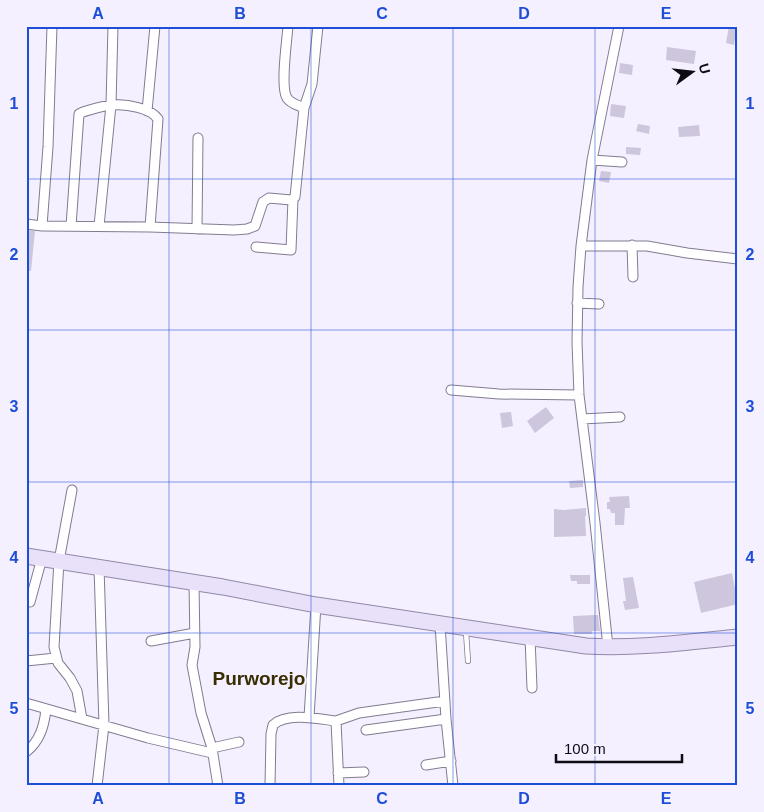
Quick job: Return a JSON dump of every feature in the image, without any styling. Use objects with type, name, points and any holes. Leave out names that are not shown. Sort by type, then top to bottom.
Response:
[{"type":"main road","points":[[26,556],[316,605],[569,644],[608,647],[738,637]]},
{"type":"street","points":[[42,226],[48,147],[52,26]]},
{"type":"street","points":[[99,226],[111,105],[114,26]]},
{"type":"street","points":[[147,111],[155,26]]},
{"type":"street","points":[[288,26],[284,78],[285,92],[291,102],[304,108]]},
{"type":"street","points":[[256,247],[291,250],[293,199],[297,190],[304,108],[312,84],[318,26]]},
{"type":"street","points":[[608,647],[596,523],[579,395],[577,303],[581,246],[592,160],[618,26]]},
{"type":"street","points":[[70,226],[80,114],[111,105],[147,111],[156,116],[158,122],[150,227]]},
{"type":"street","points":[[197,229],[198,138]]},
{"type":"street","points":[[592,160],[622,162]]},
{"type":"street","points":[[26,224],[42,226],[234,230],[250,228],[256,223],[258,210],[262,202],[269,198],[293,199]]},
{"type":"street","points":[[632,245],[633,277]]},
{"type":"street","points":[[581,246],[655,246],[687,253],[738,259]]},
{"type":"street","points":[[577,303],[599,304]]},
{"type":"street","points":[[450,390],[499,394],[579,395]]},
{"type":"street","points":[[582,419],[620,417]]},
{"type":"street","points":[[72,490],[59,561],[54,637],[56,658],[76,688],[82,719]]},
{"type":"street","points":[[30,602],[42,558]]},
{"type":"street","points":[[97,786],[104,725],[99,567]]},
{"type":"street","points":[[194,583],[195,647],[192,665],[218,786]]},
{"type":"street","points":[[309,717],[316,605]]},
{"type":"street","points":[[440,624],[446,719],[453,786]]},
{"type":"street","points":[[151,641],[195,633]]},
{"type":"street","points":[[530,637],[532,688]]},
{"type":"street","points":[[26,661],[56,658]]},
{"type":"street","points":[[270,786],[271,734],[273,725],[282,720],[309,717],[336,721],[358,713],[445,701]]},
{"type":"street","points":[[26,703],[177,746],[212,751],[239,742]]},
{"type":"street","points":[[26,752],[32,747],[41,733],[46,710]]},
{"type":"street","points":[[366,730],[446,719]]},
{"type":"street","points":[[336,721],[338,786]]},
{"type":"street","points":[[426,765],[451,761]]},
{"type":"street","points":[[338,773],[364,772]]},
{"type":"lane","points":[[466,628],[468,661]]},
{"type":"building","points":[[729,26],[737,26],[734,45],[726,43]]},
{"type":"building","points":[[667,47],[696,51],[694,64],[666,60]]},
{"type":"building","points":[[620,63],[633,65],[632,75],[619,73]]},
{"type":"building","points":[[611,104],[626,106],[624,118],[610,116]]},
{"type":"building","points":[[638,124],[650,126],[649,134],[636,131]]},
{"type":"building","points":[[699,125],[700,136],[679,137],[678,127]]},
{"type":"building","points":[[626,147],[641,148],[640,155],[626,154]]},
{"type":"building","points":[[601,171],[611,172],[609,183],[599,181]]},
{"type":"building","points":[[26,230],[35,231],[31,271],[26,271]]},
{"type":"building","points":[[546,407],[554,418],[535,433],[527,421]]},
{"type":"building","points":[[511,412],[513,426],[502,428],[500,413]]},
{"type":"building","points":[[583,480],[583,487],[570,488],[569,481]]},
{"type":"building","points":[[629,496],[630,508],[625,508],[624,525],[615,525],[615,513],[611,513],[610,509],[607,509],[607,502],[610,502],[609,497]]},
{"type":"building","points":[[586,508],[586,536],[554,537],[554,509]]},
{"type":"building","points":[[732,573],[738,604],[701,613],[694,582]]},
{"type":"building","points":[[570,575],[590,575],[590,584],[577,584],[577,581],[571,581]]},
{"type":"building","points":[[633,577],[639,608],[625,610],[623,601],[626,601],[623,578]]},
{"type":"building","points":[[598,615],[600,631],[592,631],[592,634],[574,634],[573,616]]},
{"type":"district","name":"Purworejo","points":[[259,678]]}]
